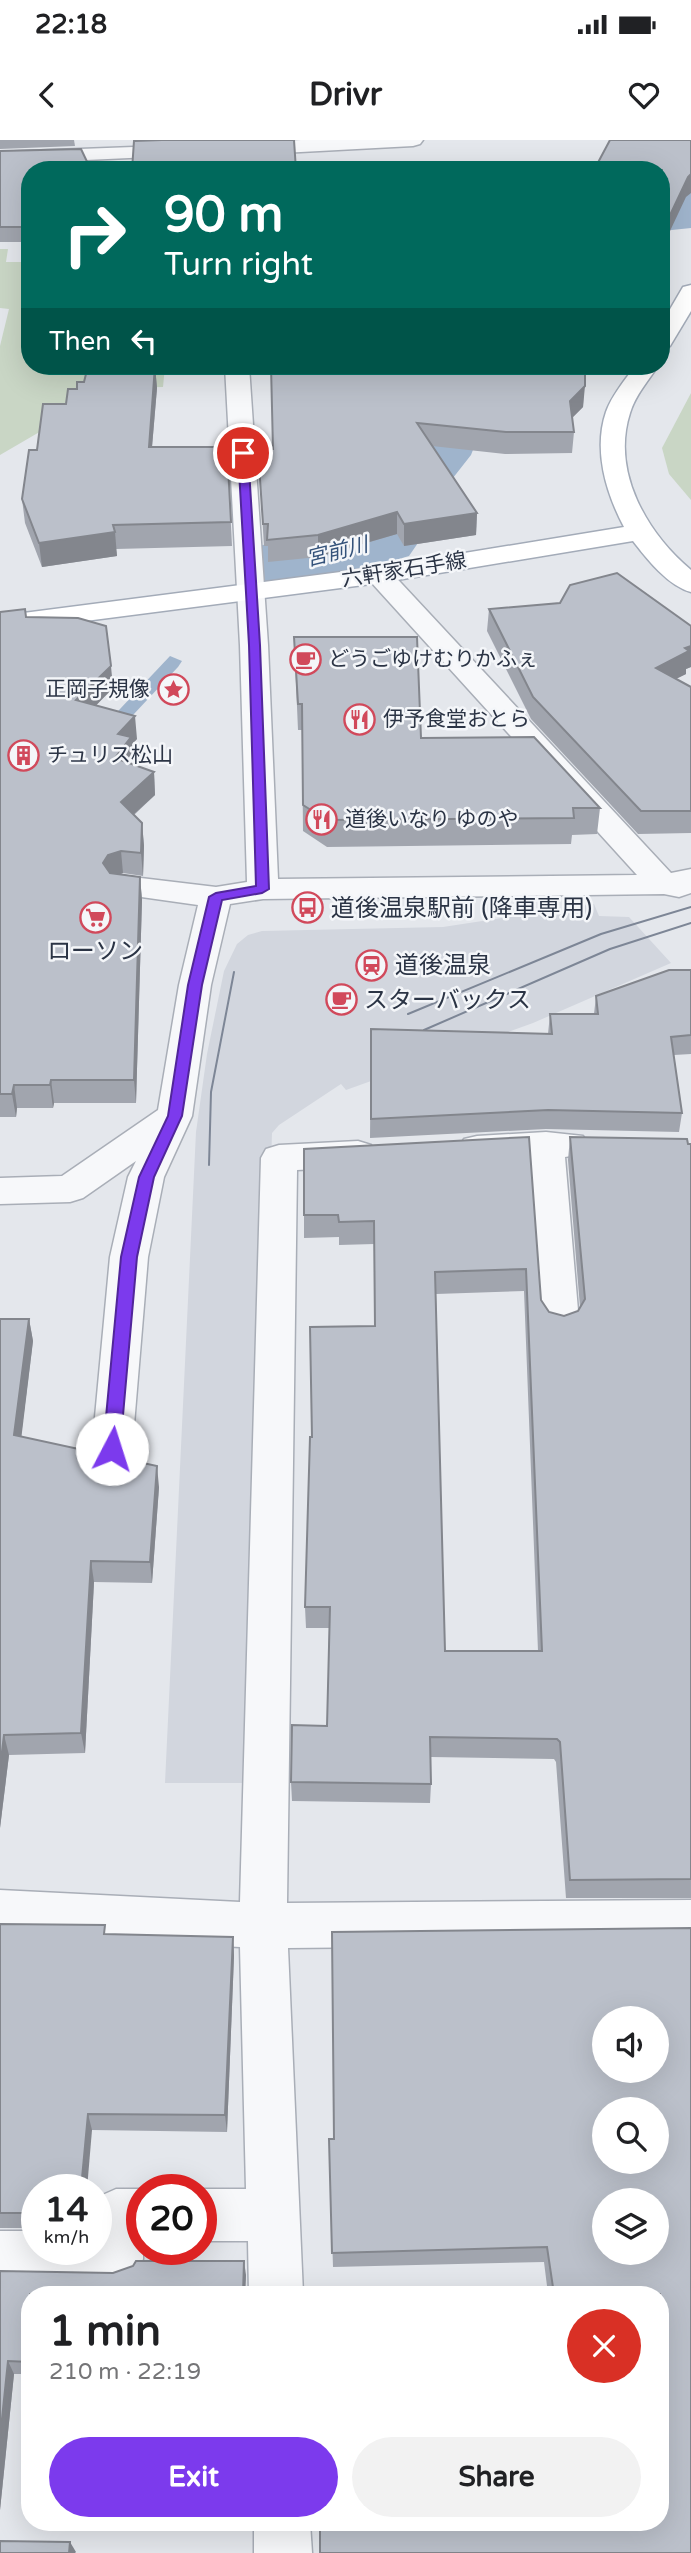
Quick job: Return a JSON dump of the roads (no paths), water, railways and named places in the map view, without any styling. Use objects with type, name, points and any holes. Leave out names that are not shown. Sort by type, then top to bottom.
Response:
[{"type":"main road","points":[[670,327],[691,292]]},
{"type":"main road","points":[[640,375],[618,411],[614,444],[617,475],[626,505],[640,532],[670,566],[691,584]]},
{"type":"main road","name":"六軒家石手線","points":[[0,624],[379,575],[640,532]]},
{"type":"street","points":[[0,158],[214,151],[267,144],[413,140]]},
{"type":"street","points":[[238,375],[251,593],[262,889]]},
{"type":"street","points":[[379,575],[682,884]]},
{"type":"street","points":[[124,886],[216,897],[262,889],[682,884]]},
{"type":"street","points":[[112,1449],[129,1257],[146,1177],[175,1116],[195,985],[216,897]]},
{"type":"street","points":[[0,1191],[70,1189],[175,1116]]},
{"type":"street","points":[[439,1150],[546,1144],[599,1145]]},
{"type":"street","points":[[546,1144],[560,1322]]},
{"type":"street","points":[[275,2286],[263,1926],[279,1158],[399,1152]]},
{"type":"street","points":[[0,1912],[263,1926],[691,1922]]},
{"type":"street","points":[[0,2257],[117,2259],[116,2215],[126,2215]]},
{"type":"street","points":[[217,2215],[273,2215]]},
{"type":"street","points":[[282,2531],[283,2553]]},
{"type":"water","points":[[170,656],[182,661],[118,731],[103,727]]},
{"type":"waterway","name":"宮前川","points":[[670,213],[678,213],[691,205]]},
{"type":"waterway","name":"宮前川","points":[[282,563],[322,559],[382,540],[403,491],[435,455],[447,424]]},
{"type":"tram line","points":[[408,1014],[601,934],[691,907]]},
{"type":"tram line","points":[[424,1030],[610,949],[691,923]]},
{"type":"tram line","points":[[209,1165],[211,1092],[234,972]]},
{"type":"place","name":"どうごゆけむりかふぇ","points":[[305,659]]},
{"type":"place","name":"正岡子規像","points":[[173,689]]},
{"type":"place","name":"伊予食堂おとら","points":[[360,719]]},
{"type":"place","name":"チュリス松山","points":[[24,755]]},
{"type":"place","name":"道後いなり ゆのや","points":[[322,819]]},
{"type":"place","name":"道後温泉駅前 (降車専用)","points":[[308,908]]},
{"type":"place","name":"ローソン","points":[[95,917]]},
{"type":"place","name":"道後温泉","points":[[372,965]]},
{"type":"place","name":"スターバックス","points":[[341,1000]]}]
